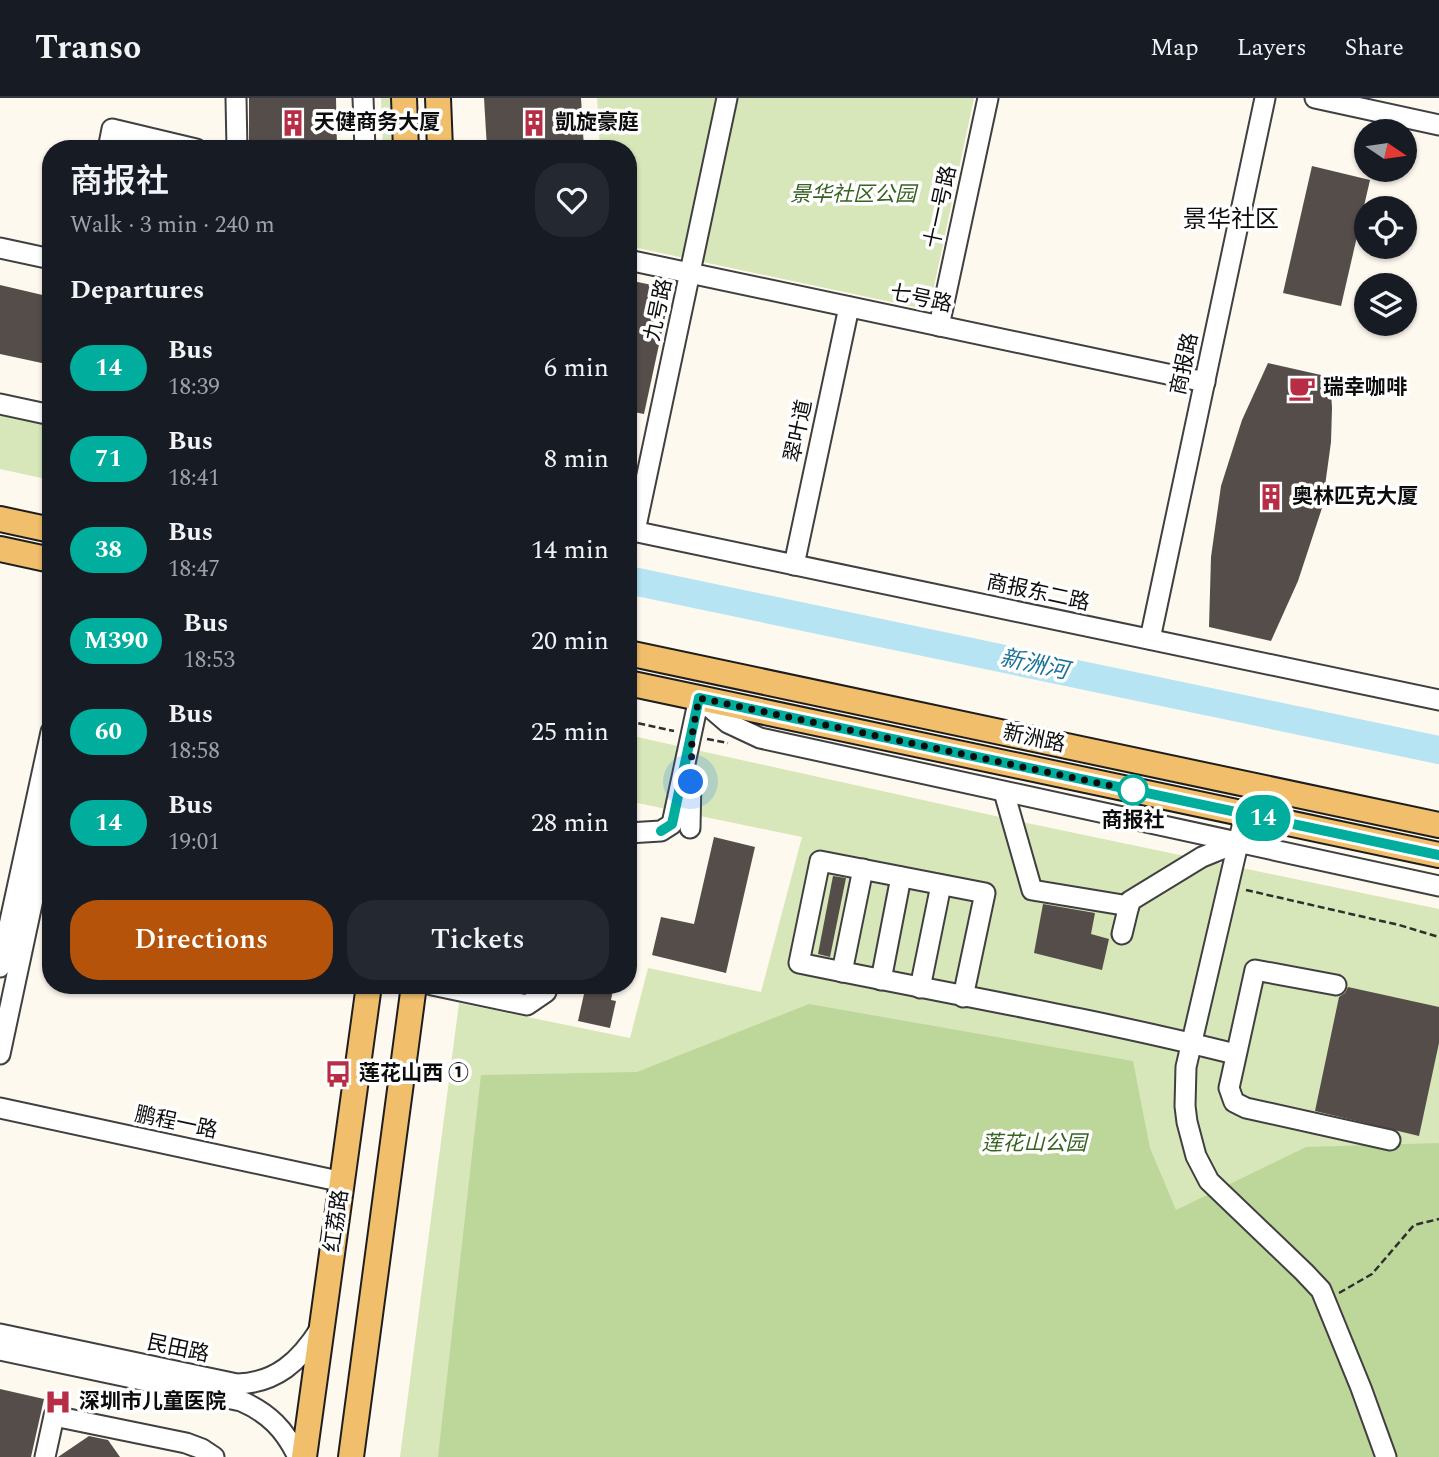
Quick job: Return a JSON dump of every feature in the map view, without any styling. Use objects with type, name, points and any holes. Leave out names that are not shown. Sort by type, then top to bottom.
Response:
[{"type":"main road","points":[[404,98],[406,140]]},
{"type":"main road","points":[[438,98],[440,140]]},
{"type":"main road","points":[[0,519],[42,528]]},
{"type":"main road","points":[[0,549],[42,558]]},
{"type":"main road","name":"新洲路","points":[[637,655],[1439,825]]},
{"type":"main road","name":"新洲路","points":[[637,685],[1439,855]]},
{"type":"main road","name":"红荔路","points":[[304,1457],[368,994]]},
{"type":"main road","points":[[351,1457],[413,994]]},
{"type":"street","points":[[236,98],[237,140]]},
{"type":"street","points":[[363,98],[365,140]]},
{"type":"street","name":"九号路","points":[[637,509],[727,98]]},
{"type":"street","name":"十一号路","points":[[939,326],[988,98]]},
{"type":"street","name":"商报路","points":[[1150,639],[1265,98]]},
{"type":"street","points":[[1315,98],[1439,125]]},
{"type":"street","points":[[110,140],[112,130],[156,140]]},
{"type":"street","points":[[0,248],[42,257]]},
{"type":"street","name":"七号路","points":[[637,262],[1205,382]]},
{"type":"street","name":"翠叶道","points":[[794,565],[849,307]]},
{"type":"street","points":[[0,404],[42,413]]},
{"type":"street","name":"商报东二路","points":[[637,532],[1439,700]]},
{"type":"street","points":[[26,554],[42,567]]},
{"type":"street","points":[[637,832],[661,831],[672,824],[699,698]]},
{"type":"street","points":[[699,698],[728,723],[760,738],[1439,886]]},
{"type":"street","points":[[690,828],[692,735]]},
{"type":"street","points":[[0,967],[42,773]]},
{"type":"street","points":[[1004,792],[1032,890],[1129,906]]},
{"type":"street","points":[[1245,814],[1186,1067],[1185,1106],[1191,1140],[1209,1181],[1218,1193],[1304,1272],[1326,1299],[1387,1457]]},
{"type":"street","points":[[1122,934],[1130,901],[1202,857],[1240,842]]},
{"type":"street","points":[[0,1054],[42,857]]},
{"type":"street","points":[[963,997],[985,893],[820,860],[799,963],[1235,1054]]},
{"type":"street","points":[[842,972],[863,869]]},
{"type":"street","points":[[881,980],[901,877]]},
{"type":"street","points":[[920,988],[942,885]]},
{"type":"street","points":[[1336,985],[1255,970],[1229,1088],[1234,1102],[1246,1108],[1390,1140]]},
{"type":"street","points":[[475,994],[527,1005],[543,994]]},
{"type":"street","name":"鹏程一路","points":[[0,1108],[343,1182]]},
{"type":"street","name":"民田路","points":[[0,1334],[237,1384],[275,1376],[292,1365],[310,1346],[324,1322]]},
{"type":"street","name":"民田路","points":[[0,1350],[241,1401],[273,1420],[298,1457]]},
{"type":"street","points":[[45,1457],[54,1416],[186,1443],[214,1457]]},
{"type":"path","points":[[1229,887],[1439,937]]},
{"type":"path","points":[[1326,1299],[1371,1274],[1414,1224],[1439,1219]]},
{"type":"green space","points":[[381,98],[398,98],[400,140],[383,140]]},
{"type":"green space","name":"景华社区公园","points":[[597,98],[974,98],[929,310],[637,248],[637,140],[599,140]]},
{"type":"green space","points":[[0,415],[42,424],[42,478],[0,469]]},
{"type":"green space","name":"莲花山公园","points":[[637,737],[1027,823],[1439,909],[1439,1457],[400,1457],[459,1003],[630,1038],[648,968],[761,992],[802,837],[637,803]]},
{"type":"green space","name":"莲花山公园","points":[[809,1004],[1133,1061],[1150,1148],[1176,1210],[1306,1147],[1439,1143],[1439,1457],[438,1457],[481,1075],[637,1072]]},
{"type":"building","name":"天健商务大厦","points":[[249,98],[336,98],[337,140],[249,140]]},
{"type":"building","name":"凱旋豪庭","points":[[484,98],[581,98],[583,140],[486,140]]},
{"type":"building","points":[[1312,166],[1354,176],[1354,182],[1370,182],[1366,196],[1354,196],[1354,250],[1341,306],[1283,293]]},
{"type":"building","points":[[637,282],[671,289],[644,414],[637,413]]},
{"type":"building","points":[[0,285],[42,295],[42,363],[0,354]]},
{"type":"building","name":"奥林匹克大厦","points":[[1268,363],[1330,377],[1332,408],[1331,442],[1322,508],[1298,581],[1271,641],[1209,627],[1211,557],[1221,486],[1242,420]]},
{"type":"building","points":[[714,837],[755,847],[726,973],[652,955],[661,917],[694,924]]},
{"type":"building","points":[[833,876],[846,878],[830,957],[818,954]]},
{"type":"building","points":[[1043,904],[1095,913],[1091,934],[1109,939],[1102,970],[1034,953]]},
{"type":"building","points":[[1348,987],[1439,1007],[1439,1043],[1419,1136],[1315,1111],[1339,997]]},
{"type":"building","points":[[584,994],[612,994],[611,1000],[616,1001],[610,1028],[578,1021]]},
{"type":"building","points":[[0,1389],[44,1399],[31,1457],[0,1457]]},
{"type":"building","points":[[89,1436],[108,1440],[120,1457],[58,1457]]},
{"type":"waterway","name":"新洲河","points":[[637,582],[1439,750]]},
{"type":"bus line","name":"14","points":[[661,831],[672,824],[699,698],[1439,855]]},
{"type":"place","name":"天健商务大厦","points":[[293,123]]},
{"type":"place","name":"凱旋豪庭","points":[[534,123]]},
{"type":"place","name":"瑞幸咖啡","points":[[1302,388]]},
{"type":"place","name":"奥林匹克大厦","points":[[1271,497]]},
{"type":"place","name":"商报社","points":[[1133,790]]},
{"type":"place","name":"莲花山西 ①","points":[[338,1074]]},
{"type":"place","name":"深圳市儿童医院","points":[[58,1402]]},
{"type":"district","name":"景华社区","points":[[1231,220]]},
{"type":"route","points":[[691,782],[692,735],[699,698],[1136,791],[1133,790]]}]
